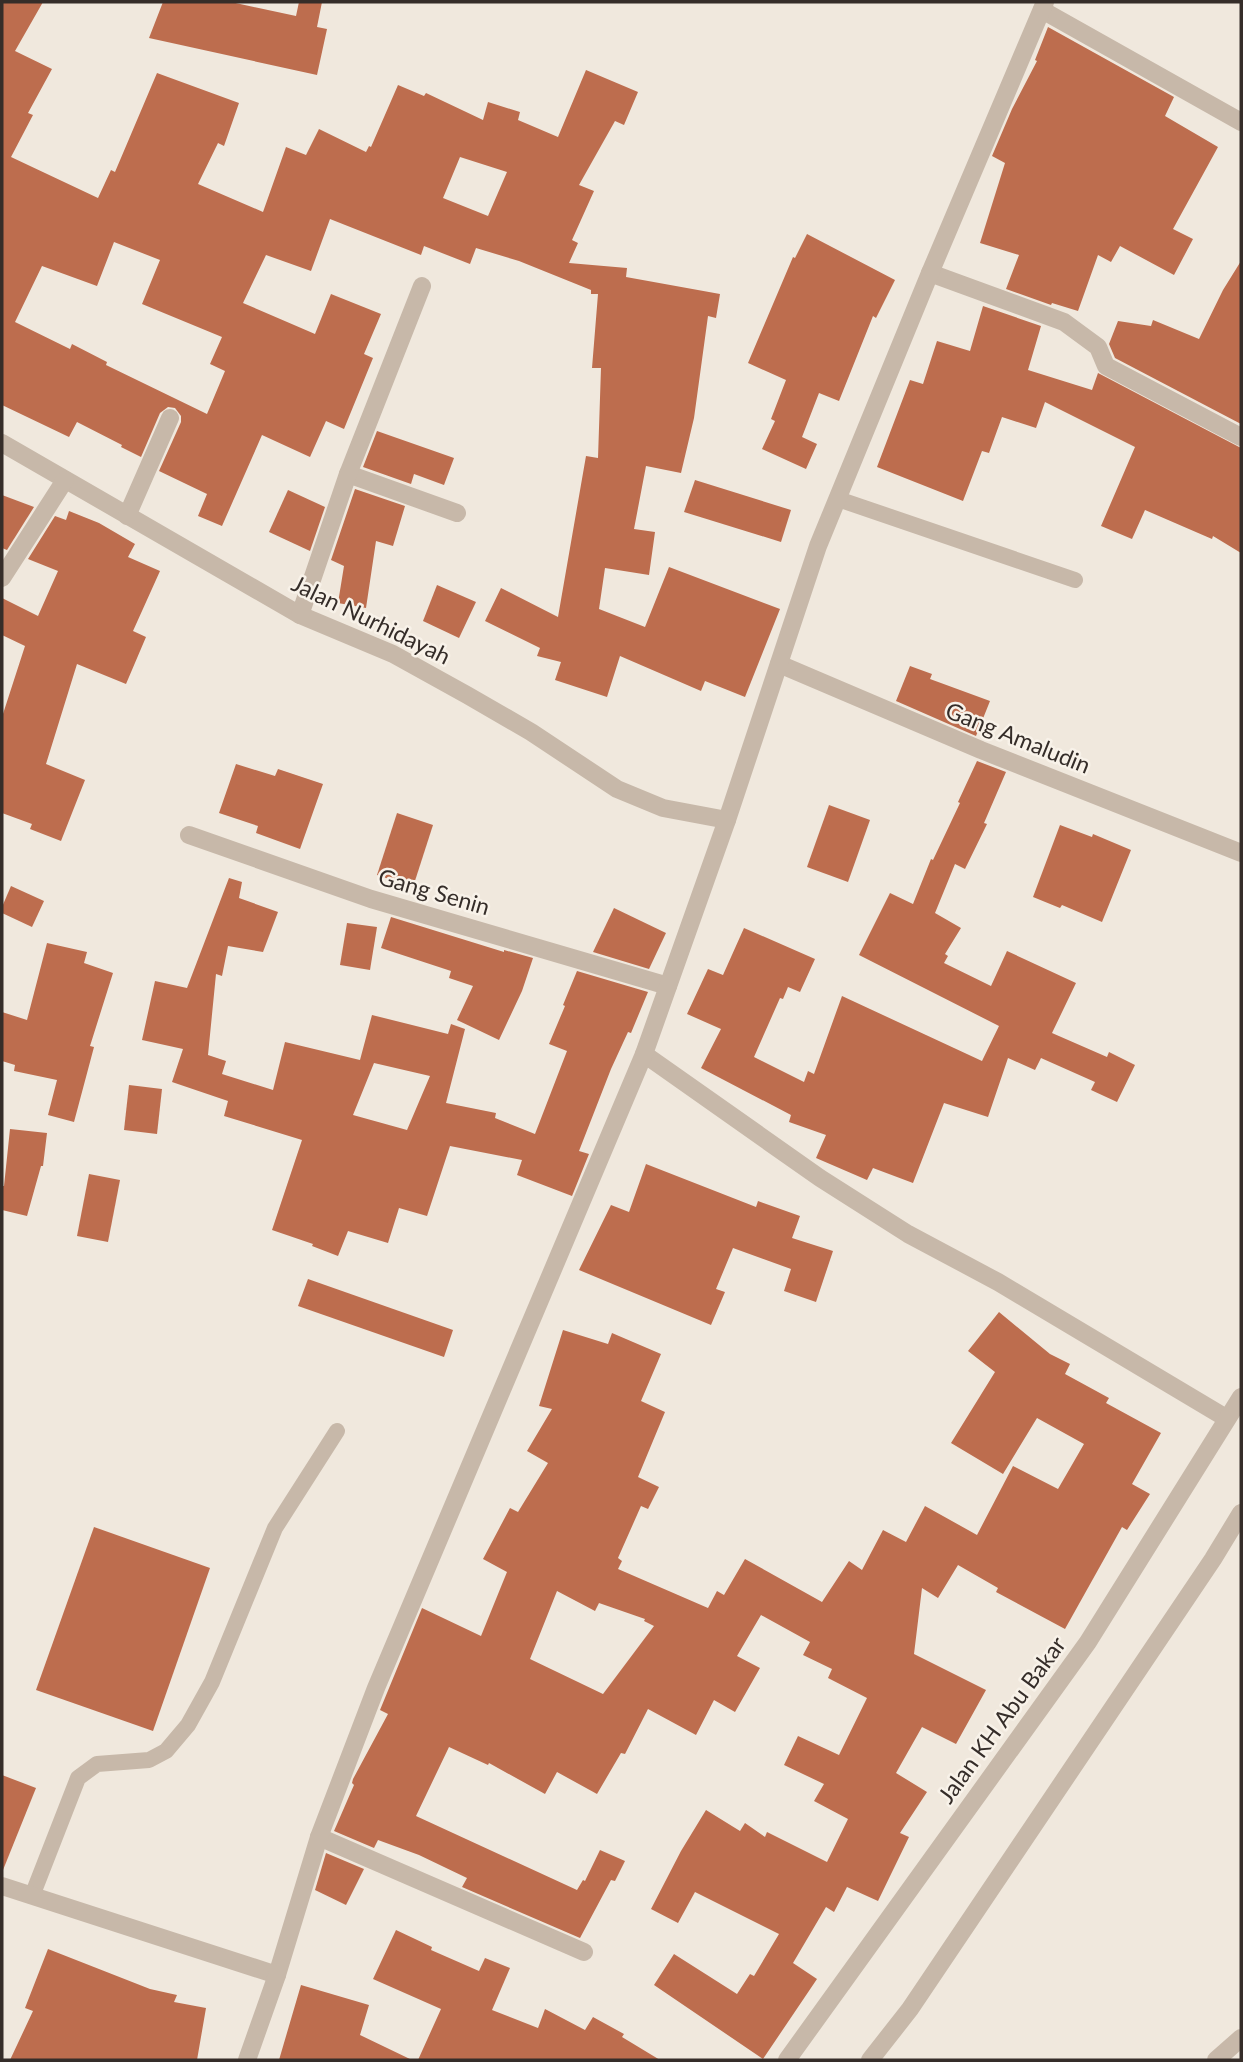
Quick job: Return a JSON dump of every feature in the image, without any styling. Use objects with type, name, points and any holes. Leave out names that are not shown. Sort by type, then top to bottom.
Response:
[{"type":"street","points":[[247,2060],[277,1975],[319,1837],[376,1688],[644,1054],[818,546],[1043,6],[1241,122]]},
{"type":"street","points":[[930,273],[1064,322],[1098,347],[1106,366],[1241,437]]},
{"type":"street","points":[[300,615],[348,474],[422,286]]},
{"type":"street","points":[[127,516],[170,418]]},
{"type":"street","name":"Jalan Nurhidayah","points":[[2,443],[300,615],[404,660],[531,732],[617,789],[663,808],[726,820]]},
{"type":"street","points":[[348,474],[457,513]]},
{"type":"street","points":[[2,578],[65,480]]},
{"type":"street","name":"Gang Amaludin","points":[[779,664],[981,750],[1241,853]]},
{"type":"street","name":"Gang Senin","points":[[189,835],[371,899],[668,986]]},
{"type":"street","points":[[644,1054],[820,1178],[908,1234],[998,1282],[1241,1429]]},
{"type":"street","name":"Jalan KH Abu Bakar","points":[[787,2060],[1088,1642],[1241,1397]]},
{"type":"street","points":[[870,2060],[910,2009],[1241,1513]]},
{"type":"street","points":[[319,1837],[584,1952]]},
{"type":"street","points":[[2,1886],[277,1975]]},
{"type":"street","points":[[1217,2060],[1241,2038]]},
{"type":"lane","points":[[838,499],[1075,579]]},
{"type":"lane","points":[[32,1896],[78,1778],[97,1764],[149,1760],[166,1751],[188,1725],[212,1682],[275,1528],[337,1431]]},
{"type":"building","points":[[2,2],[43,2],[15,51],[52,69],[28,113],[33,115],[11,157],[98,198],[111,170],[115,172],[157,73],[239,103],[224,146],[218,143],[198,184],[263,212],[286,147],[306,155],[319,129],[366,152],[369,146],[371,147],[398,85],[424,96],[426,93],[483,120],[488,102],[520,112],[518,120],[558,137],[586,70],[638,92],[624,125],[615,121],[579,185],[594,191],[572,240],[578,243],[569,263],[627,268],[626,277],[720,294],[716,318],[708,316],[694,418],[681,473],[646,466],[634,529],[655,532],[649,575],[605,568],[599,609],[645,627],[669,567],[780,609],[745,697],[705,681],[701,691],[620,656],[607,697],[555,680],[561,662],[537,656],[540,648],[485,621],[501,588],[558,617],[586,456],[598,458],[601,368],[592,368],[598,294],[591,294],[591,290],[519,261],[476,248],[470,264],[424,246],[421,255],[330,219],[311,271],[266,255],[243,303],[315,334],[331,294],[381,314],[364,354],[373,358],[344,429],[326,421],[310,457],[262,435],[222,526],[198,516],[207,494],[159,471],[181,422],[181,416],[175,408],[168,407],[160,413],[141,457],[77,422],[69,437],[2,405]],"holes":[[[460,157],[507,172],[488,216],[443,198]],[[114,242],[160,260],[142,304],[222,337],[210,364],[225,371],[207,414],[106,365],[107,362],[72,344],[70,349],[15,322],[42,266],[97,286]]]},
{"type":"building","points":[[163,2],[231,2],[296,16],[299,2],[322,2],[317,27],[327,29],[317,75],[149,38]]},
{"type":"building","points":[[1048,27],[1174,97],[1165,116],[1218,147],[1173,229],[1193,239],[1174,275],[1120,246],[1111,262],[1098,255],[1078,311],[1052,303],[1051,305],[1006,289],[1019,255],[980,243],[1005,163],[992,156],[1037,61],[1035,60]]},
{"type":"building","points":[[807,234],[895,280],[876,318],[873,316],[839,401],[819,393],[802,437],[817,444],[806,469],[762,449],[775,421],[771,419],[786,380],[748,363],[793,257],[795,258]]},
{"type":"building","points":[[1241,261],[1241,424],[1115,358],[1109,344],[1118,321],[1151,326],[1153,320],[1199,339]]},
{"type":"building","points":[[983,306],[1041,326],[1028,370],[1092,390],[1098,373],[1241,448],[1241,553],[1213,536],[1212,539],[1145,510],[1132,539],[1101,526],[1135,447],[1045,402],[1036,428],[1002,417],[989,453],[982,451],[963,501],[877,467],[910,380],[923,384],[937,341],[970,351]]},
{"type":"building","points":[[377,431],[454,458],[444,485],[414,474],[411,484],[363,467]]},
{"type":"building","points":[[695,480],[791,510],[781,542],[684,512]]},
{"type":"building","points":[[355,489],[405,506],[393,546],[376,541],[366,608],[338,603],[344,566],[331,560]]},
{"type":"building","points":[[288,490],[325,507],[310,551],[269,532]]},
{"type":"building","points":[[2,495],[34,507],[7,550],[2,548]]},
{"type":"building","points":[[69,511],[99,523],[135,544],[128,557],[160,571],[133,631],[146,637],[126,684],[77,664],[46,764],[85,780],[61,841],[30,829],[32,824],[2,813],[2,717],[25,646],[2,635],[2,598],[38,616],[58,571],[28,559],[55,516],[66,520]]},
{"type":"building","points":[[437,585],[476,602],[459,638],[423,621]]},
{"type":"building","points":[[910,666],[932,674],[930,679],[990,701],[976,736],[896,701]]},
{"type":"building","points":[[977,761],[1006,772],[984,823],[987,824],[965,869],[955,864],[935,913],[961,928],[945,954],[948,956],[944,963],[991,986],[1007,951],[1076,983],[1052,1033],[1107,1057],[1109,1052],[1135,1065],[1117,1102],[1091,1090],[1095,1082],[1041,1058],[1035,1070],[1008,1058],[988,1117],[944,1103],[913,1183],[873,1168],[867,1180],[816,1158],[826,1135],[789,1122],[791,1115],[701,1068],[721,1029],[687,1014],[708,969],[723,975],[744,928],[815,959],[800,992],[788,987],[783,999],[780,998],[754,1057],[804,1082],[808,1071],[814,1074],[842,996],[982,1061],[999,1026],[859,955],[890,893],[913,904]]},
{"type":"building","points":[[236,764],[275,776],[278,769],[323,784],[300,849],[256,833],[258,826],[219,813]]},
{"type":"building","points":[[829,805],[870,820],[848,882],[807,867]]},
{"type":"building","points":[[397,813],[433,825],[413,887],[377,875]]},
{"type":"building","points":[[1060,825],[1092,837],[1093,834],[1131,850],[1102,922],[1062,905],[1060,908],[1033,897]]},
{"type":"building","points":[[229,878],[242,882],[239,898],[278,912],[263,952],[228,946],[222,976],[216,974],[208,1055],[226,1061],[222,1074],[273,1090],[285,1042],[360,1060],[372,1015],[448,1034],[451,1024],[465,1029],[446,1103],[496,1113],[495,1118],[535,1134],[567,1051],[549,1044],[577,971],[648,992],[631,1033],[628,1032],[611,1069],[579,1151],[589,1154],[572,1196],[517,1175],[522,1160],[450,1146],[427,1216],[399,1208],[388,1243],[348,1231],[338,1256],[272,1230],[302,1140],[224,1116],[228,1101],[172,1082],[183,1049],[142,1040],[155,981],[187,988]],"holes":[[[374,1063],[430,1076],[407,1130],[353,1115]]]},
{"type":"building","points":[[11,886],[44,901],[32,927],[2,913]]},
{"type":"building","points":[[614,908],[666,933],[649,969],[593,952]]},
{"type":"building","points":[[391,917],[504,952],[533,958],[522,991],[499,1040],[457,1020],[473,986],[449,978],[451,971],[381,948]]},
{"type":"building","points":[[347,923],[377,927],[370,970],[340,965]]},
{"type":"building","points":[[47,943],[87,952],[84,963],[113,973],[90,1046],[94,1047],[74,1122],[48,1115],[57,1080],[14,1071],[15,1065],[2,1061],[2,1012],[27,1020]]},
{"type":"building","points":[[129,1085],[162,1089],[157,1134],[124,1130]]},
{"type":"building","points":[[10,1129],[47,1133],[43,1166],[27,1216],[2,1210],[2,1186]]},
{"type":"building","points":[[646,1164],[756,1207],[758,1201],[800,1216],[792,1238],[833,1251],[816,1302],[784,1291],[791,1269],[733,1248],[716,1289],[725,1292],[711,1325],[579,1270],[611,1205],[629,1212]]},
{"type":"building","points":[[89,1174],[120,1180],[108,1242],[77,1236]]},
{"type":"building","points":[[308,1279],[453,1330],[444,1357],[298,1306]]},
{"type":"building","points":[[999,1312],[1050,1354],[1070,1364],[1065,1374],[1109,1398],[1106,1403],[1161,1433],[1132,1484],[1150,1494],[1127,1530],[1122,1527],[1065,1629],[996,1592],[998,1588],[958,1565],[938,1598],[922,1588],[914,1654],[986,1690],[956,1744],[922,1727],[896,1773],[927,1792],[900,1833],[909,1837],[878,1901],[847,1887],[834,1912],[826,1907],[793,1963],[817,1979],[763,2059],[654,1985],[674,1954],[737,1994],[750,1974],[754,1976],[779,1934],[695,1892],[678,1923],[651,1909],[706,1810],[740,1831],[745,1823],[765,1837],[767,1832],[827,1862],[848,1819],[814,1801],[824,1784],[784,1765],[798,1736],[839,1755],[867,1698],[828,1678],[832,1669],[803,1655],[810,1642],[761,1615],[737,1656],[760,1668],[735,1712],[714,1700],[696,1735],[648,1709],[625,1754],[621,1753],[597,1794],[557,1772],[545,1794],[489,1763],[488,1765],[449,1747],[416,1816],[577,1890],[583,1880],[585,1881],[600,1850],[625,1861],[615,1881],[611,1880],[580,1938],[462,1887],[467,1878],[419,1855],[378,1840],[374,1848],[334,1831],[354,1785],[353,1779],[388,1714],[380,1710],[422,1608],[481,1636],[507,1572],[483,1559],[510,1508],[518,1512],[548,1463],[527,1451],[552,1409],[539,1406],[563,1330],[608,1344],[612,1333],[661,1354],[641,1401],[665,1412],[638,1477],[659,1487],[648,1509],[641,1506],[618,1558],[622,1561],[618,1569],[708,1608],[717,1591],[724,1595],[745,1559],[822,1602],[849,1561],[862,1570],[883,1530],[906,1542],[925,1506],[977,1535],[1013,1466],[1058,1489],[1084,1444],[1037,1418],[1003,1474],[951,1443],[995,1372],[968,1351]],"holes":[[[557,1591],[595,1611],[599,1603],[645,1619],[644,1621],[654,1626],[603,1694],[530,1659]]]},
{"type":"building","points":[[94,1527],[210,1568],[153,1731],[36,1690]]},
{"type":"building","points":[[2,1775],[36,1788],[3,1870],[2,1870]]},
{"type":"building","points":[[326,1853],[364,1869],[346,1905],[315,1890]]},
{"type":"building","points":[[396,1930],[432,1947],[431,1950],[479,1971],[485,1958],[510,1968],[492,2010],[538,2028],[545,2009],[585,2030],[593,2017],[624,2034],[622,2037],[660,2060],[418,2060],[441,2009],[373,1979]]},
{"type":"building","points":[[48,1949],[150,1989],[177,1995],[174,2002],[206,2008],[197,2060],[10,2060],[33,2011],[25,2008]]},
{"type":"building","points":[[301,1985],[369,2005],[360,2035],[412,2060],[279,2060]]}]
